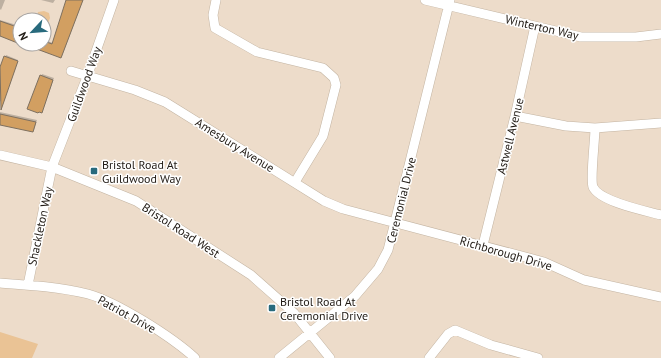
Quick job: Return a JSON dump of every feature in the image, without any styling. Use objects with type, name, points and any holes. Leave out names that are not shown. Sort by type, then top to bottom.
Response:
[{"type":"street","name":"Guildwood Way","points":[[52,167],[87,77],[114,0]]},
{"type":"street","points":[[216,0],[213,15],[215,28],[252,50],[323,68],[334,78],[336,85],[323,136],[295,182]]},
{"type":"street","name":"Winterton Way","points":[[425,0],[449,3],[581,37],[636,37],[661,34]]},
{"type":"street","name":"Ceremonial Drive","points":[[279,358],[311,333],[366,285],[378,269],[388,250],[396,223],[449,3]]},
{"type":"street","name":"Astwell Avenue","points":[[483,245],[515,116],[534,26]]},
{"type":"street","name":"Amesbury Avenue","points":[[71,72],[135,90],[165,102],[324,201],[343,209],[396,223]]},
{"type":"street","points":[[515,116],[566,126],[595,128],[661,123]]},
{"type":"street","points":[[595,128],[592,183],[596,192],[627,207],[661,215]]},
{"type":"street","name":"Bristol Road West","points":[[0,155],[52,167],[136,201],[251,275],[294,313],[330,358]]},
{"type":"street","name":"Shackleton Way","points":[[28,285],[52,167]]},
{"type":"street","name":"Richborough Drive","points":[[396,223],[544,262],[584,280],[661,297]]},
{"type":"street","name":"Patriot Drive","points":[[0,283],[28,285],[87,294],[102,298],[140,320],[195,358]]},
{"type":"street","points":[[429,358],[448,334],[455,330],[491,345],[533,358]]},
{"type":"shaded area","points":[[0,332],[38,344],[32,358],[0,358]]},
{"type":"building","points":[[66,0],[83,0],[61,58],[45,52],[52,52],[52,44]]},
{"type":"building","points":[[0,21],[12,25],[12,41],[0,36]]},
{"type":"building","points":[[4,56],[18,61],[1,110],[0,67]]},
{"type":"building","points":[[40,75],[53,80],[42,113],[38,113],[27,109]]},
{"type":"building","points":[[0,114],[36,122],[33,132],[0,125]]},
{"type":"place","name":"Bristol Road At Guildwood Way","points":[[94,171]]},
{"type":"place","name":"Bristol Road At Ceremonial Drive","points":[[272,308]]}]
